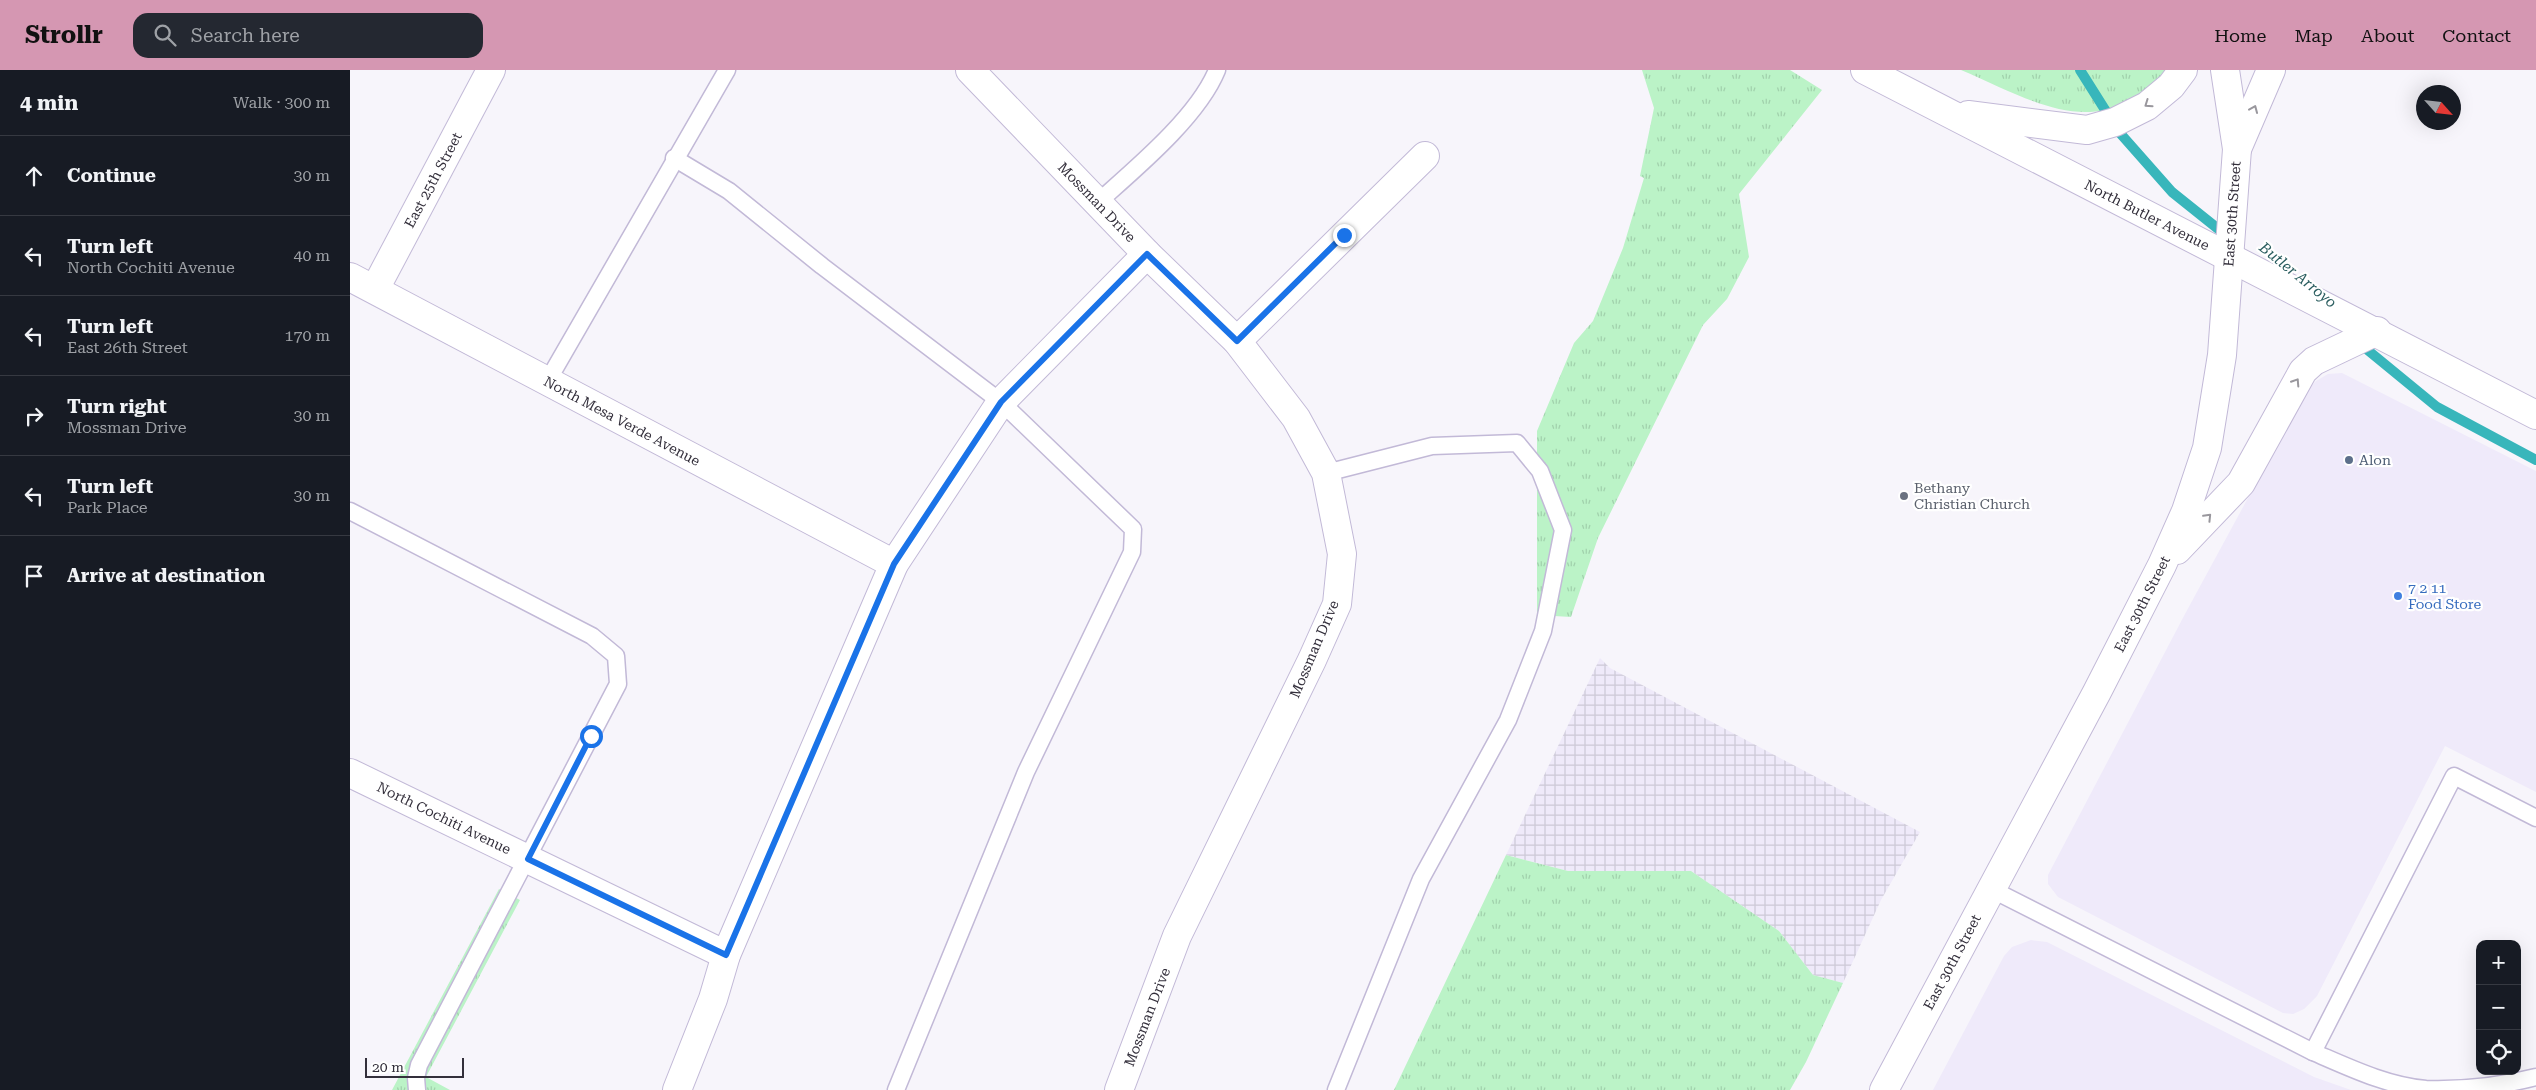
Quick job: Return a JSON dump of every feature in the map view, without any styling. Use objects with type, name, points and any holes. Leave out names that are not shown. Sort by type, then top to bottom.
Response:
[{"type":"street","name":"East 25th Street","points":[[375,290],[491,70]]},
{"type":"street","name":"Mossman Drive","points":[[970,70],[1147,254],[1237,341],[1296,418],[1326,473],[1342,554],[1336,604],[1312,660],[1177,936],[1119,1090]]},
{"type":"street","name":"North Butler Avenue","points":[[1865,70],[1950,112],[2536,415]]},
{"type":"street","points":[[1950,112],[2087,130],[2115,122],[2147,106],[2170,86],[2183,70]]},
{"type":"street","name":"East 30th Street","points":[[1884,1090],[2162,565],[2186,511],[2207,448],[2222,355],[2237,149],[2224,70]]},
{"type":"street","points":[[2237,149],[2271,70]]},
{"type":"street","points":[[1237,341],[1425,156]]},
{"type":"street","points":[[677,1090],[712,999],[726,955],[894,564],[1001,402],[1147,254]]},
{"type":"street","name":"North Mesa Verde Avenue","points":[[350,277],[894,564]]},
{"type":"street","points":[[2162,565],[2241,483],[2303,371],[2314,360],[2377,332]]},
{"type":"street","name":"North Cochiti Avenue","points":[[350,773],[726,955]]},
{"type":"lane","points":[[546,382],[674,158],[727,70]]},
{"type":"lane","points":[[1098,203],[1152,154],[1212,83],[1217,70]]},
{"type":"lane","points":[[674,158],[729,191],[822,266],[1001,402],[1133,529],[1132,552],[1026,772],[896,1090]]},
{"type":"lane","points":[[1326,473],[1432,446],[1517,443],[1540,471],[1562,530],[1543,631],[1508,720],[1422,879],[1336,1090]]},
{"type":"lane","points":[[350,511],[592,636],[616,656],[618,684],[419,1065],[416,1078],[418,1090]]},
{"type":"lane","points":[[2313,1052],[2454,776],[2536,818]]},
{"type":"lane","points":[[1991,889],[2313,1052],[2350,1068],[2390,1081],[2425,1089],[2492,1086],[2536,1077]]},
{"type":"shaded area","points":[[2342,373],[2536,471],[2536,792],[2445,746],[2317,996],[2304,1009],[2293,1014],[2283,1013],[2058,897],[2048,884],[2048,875],[2185,614],[2306,391],[2316,381],[2328,374]]},
{"type":"shaded area","points":[[1600,658],[1610,668],[1920,832],[1881,900],[1843,983],[1813,975],[1779,931],[1691,871],[1568,871],[1506,855]]},
{"type":"shaded area","points":[[2031,940],[2047,942],[2314,1077],[2351,1090],[1933,1090],[2004,956],[2012,947]]},
{"type":"green space","points":[[1642,70],[1790,70],[1822,90],[1739,194],[1749,257],[1727,299],[1703,325],[1598,538],[1571,617],[1537,615],[1537,431],[1574,343],[1593,321],[1623,248],[1644,178],[1640,176],[1654,108]]},
{"type":"green space","points":[[1961,70],[2166,70],[2141,93],[2117,107],[2092,112],[2067,110],[2041,104]]},
{"type":"green space","points":[[1506,855],[1568,871],[1691,871],[1779,931],[1813,975],[1843,983],[1806,1062],[1790,1090],[1394,1090]]},
{"type":"green space","points":[[499,889],[520,900],[426,1077],[450,1090],[392,1090]]},
{"type":"waterway","name":"Butler Arroyo","points":[[2080,70],[2119,132],[2172,192],[2227,236]]},
{"type":"waterway","name":"Butler Arroyo","points":[[2359,343],[2437,407],[2536,460]]},
{"type":"place","name":"Alon","points":[[2349,460]]},
{"type":"place","name":"Bethany Christian Church","points":[[1904,496]]},
{"type":"place","name":"7 2 11 Food Store","points":[[2398,596]]},
{"type":"route","points":[[591,736],[528,859],[726,955],[894,564],[1001,402],[1147,254],[1237,341],[1344,235]]}]
